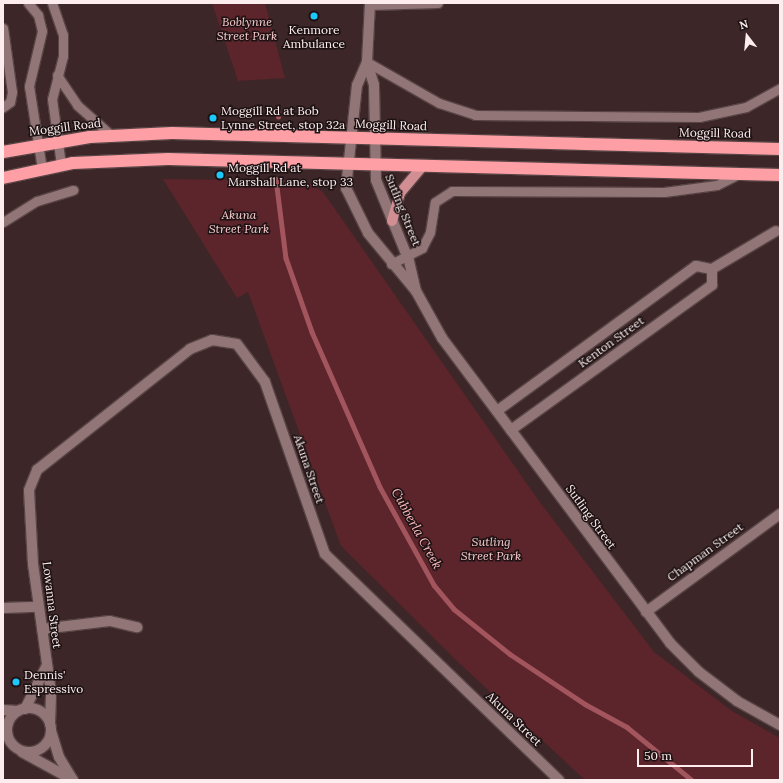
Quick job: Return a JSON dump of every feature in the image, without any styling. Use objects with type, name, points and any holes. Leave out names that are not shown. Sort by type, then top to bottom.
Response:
[{"type":"highway","name":"Moggill Road","points":[[3,152],[56,140],[111,135],[349,137],[780,149]]},
{"type":"highway","points":[[3,178],[61,165],[149,159],[780,175]]},
{"type":"main road","points":[[392,221],[400,194],[423,166]]},
{"type":"street","points":[[367,62],[370,4],[438,3]]},
{"type":"street","name":"Sutling Street","points":[[367,62],[357,85],[349,137],[346,164],[350,201],[391,264],[416,291],[442,338],[646,612],[699,672],[737,700],[780,725]]},
{"type":"street","name":"Sutling Street","points":[[367,62],[374,85],[374,164],[376,180],[407,257],[416,291]]},
{"type":"street","points":[[712,269],[776,231]]},
{"type":"street","name":"Kenton Street","points":[[497,411],[696,266],[712,269],[712,285],[511,430]]},
{"type":"street","name":"Akuna Street","points":[[28,490],[37,470],[190,349],[212,340],[237,344],[265,382],[325,554],[559,780]]},
{"type":"street","name":"Lowanna Street","points":[[28,490],[38,607],[51,692],[50,727]]},
{"type":"street","name":"Chapman Street","points":[[646,612],[780,514]]},
{"type":"street","points":[[3,608],[38,607]]},
{"type":"street","points":[[42,630],[110,621],[137,627]]},
{"type":"street","points":[[17,748],[7,728],[22,710],[46,665]]},
{"type":"street","points":[[3,710],[37,710],[50,727],[59,757],[73,780]]},
{"type":"street","points":[[17,748],[40,748],[50,727]]},
{"type":"street","points":[[3,740],[73,780]]},
{"type":"lane","points":[[28,3],[38,15],[42,31],[29,76],[37,144],[42,169]]},
{"type":"lane","points":[[52,3],[60,16],[63,34],[63,56],[56,75],[52,99],[56,140],[61,165]]},
{"type":"lane","points":[[3,28],[12,92],[10,102],[3,107]]},
{"type":"lane","name":"Moggill Road","points":[[367,62],[439,103],[475,115],[699,118],[746,107],[780,88]]},
{"type":"lane","points":[[56,75],[78,105],[111,135]]},
{"type":"lane","points":[[391,264],[418,251],[428,238],[435,202],[452,191],[664,192],[717,185],[741,174]]},
{"type":"lane","points":[[3,222],[36,201],[73,190]]},
{"type":"green space","name":"Boblynne Street Park","points":[[212,3],[265,3],[285,78],[238,81]]},
{"type":"green space","name":"Sutling Street Park","points":[[163,179],[306,181],[323,192],[539,501],[654,652],[732,711],[780,738],[780,780],[585,780],[457,661],[341,546],[248,292],[237,298]]},
{"type":"waterway","name":"Cubberla Creek","points":[[276,179],[286,258],[312,332],[380,487],[434,585],[454,609],[510,654],[585,704],[627,727],[692,780]]},
{"type":"place","name":"Kenmore Ambulance","points":[[314,16]]},
{"type":"place","name":"Moggill Rd at Bob Lynne Street, stop 32a","points":[[213,118]]},
{"type":"place","name":"Moggill Rd at Marshall Lane, stop 33","points":[[220,175]]},
{"type":"place","name":"Dennis' Espressivo","points":[[16,682]]},
{"type":"park label","name":"Akuna Street Park","points":[[239,222]]}]
